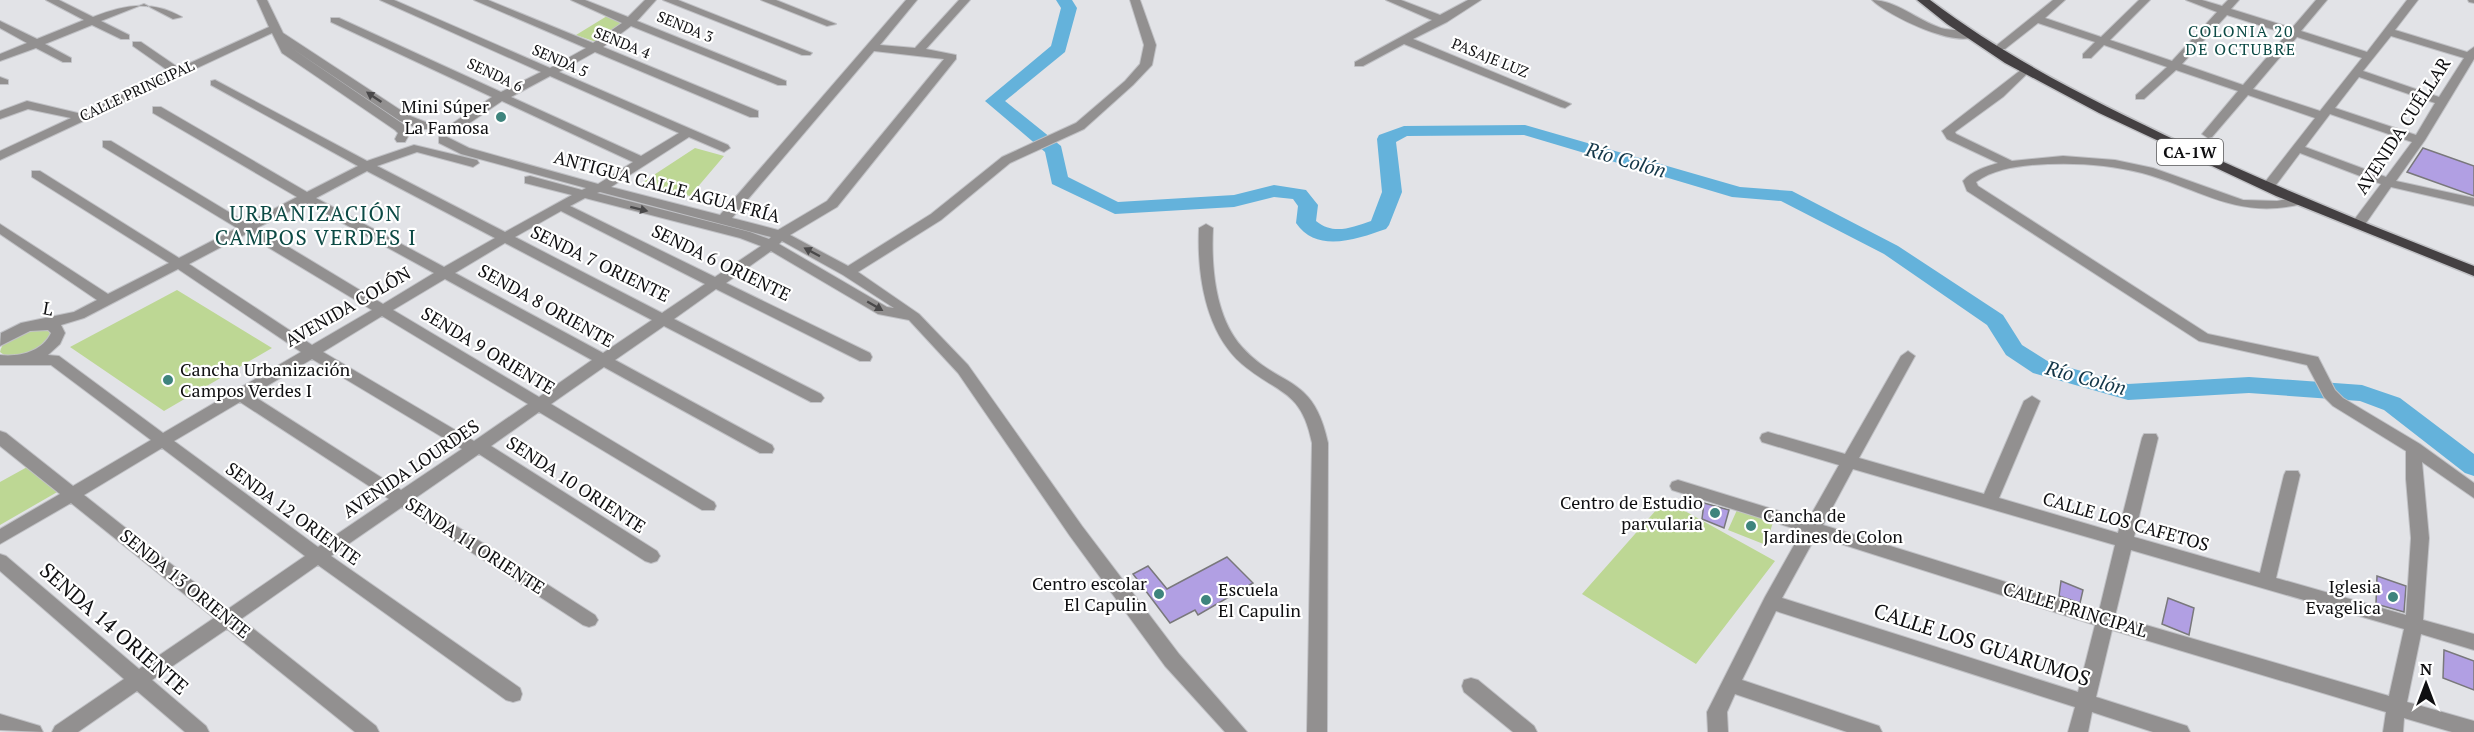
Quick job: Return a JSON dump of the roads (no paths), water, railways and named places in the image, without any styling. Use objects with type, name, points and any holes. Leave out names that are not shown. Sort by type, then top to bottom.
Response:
[{"type":"highway","name":"CA-1W","points":[[1923,0],[1971,35],[2026,69],[2140,129],[2297,201],[2474,271]]},
{"type":"highway","name":"CA-1W","points":[[1934,0],[2001,47],[2086,95],[2271,182],[2361,220],[2474,263]]},
{"type":"street","points":[[51,0],[94,20],[125,38]]},
{"type":"street","points":[[0,58],[145,0],[177,16]]},
{"type":"street","points":[[262,0],[286,51],[402,129],[404,133],[401,141]]},
{"type":"street","name":"SENDA 5","points":[[385,0],[724,148]]},
{"type":"street","name":"SENDA 4","points":[[479,0],[754,114]]},
{"type":"street","name":"SENDA 3","points":[[576,0],[782,83]]},
{"type":"street","points":[[45,324],[79,315],[108,301],[382,158],[416,149],[445,136],[472,114],[596,48],[632,22],[651,0]]},
{"type":"street","points":[[668,0],[806,53]]},
{"type":"street","points":[[765,0],[831,24]]},
{"type":"street","points":[[724,219],[912,0]]},
{"type":"street","points":[[871,47],[919,50],[965,0]]},
{"type":"street","points":[[848,272],[936,217],[1006,159],[1080,126],[1130,83],[1146,65],[1150,45],[1135,0]]},
{"type":"street","points":[[1391,0],[1443,20]]},
{"type":"street","points":[[1359,64],[1476,0]]},
{"type":"street","points":[[1877,0],[1941,30],[1959,35],[1971,35]]},
{"type":"street","points":[[2001,47],[2060,0]]},
{"type":"street","points":[[2087,56],[2145,0]]},
{"type":"street","points":[[2190,0],[2369,56]]},
{"type":"street","points":[[2140,97],[2174,66],[2234,0]]},
{"type":"street","points":[[2208,134],[2322,0]]},
{"type":"street","points":[[2271,182],[2413,0]]},
{"type":"street","points":[[2038,19],[2246,91],[2419,140]]},
{"type":"street","name":"SENDA 6","points":[[335,20],[641,161]]},
{"type":"street","points":[[0,24],[67,60]]},
{"type":"street","name":"CALLE PRINCIPAL","points":[[0,156],[177,72],[278,32]]},
{"type":"street","name":"ANTIGUA CALLE AGUA FRÍA","points":[[278,32],[412,122],[440,126],[445,136],[465,151],[724,219],[848,272],[914,317]]},
{"type":"street","points":[[2389,32],[2472,53]]},
{"type":"street","name":"PASAJE LUZ","points":[[1405,40],[1565,104]]},
{"type":"street","points":[[137,45],[177,72]]},
{"type":"street","name":"AVENIDA LOURDES","points":[[62,732],[666,318],[776,240],[832,204],[952,57],[919,50]]},
{"type":"street","name":"AVENIDA CUÉLLAR","points":[[2361,220],[2419,140],[2472,53]]},
{"type":"street","points":[[2009,164],[1951,136],[1948,131],[1993,96],[2010,87],[2026,69]]},
{"type":"street","points":[[2461,73],[2474,71]]},
{"type":"street","points":[[2357,73],[2443,102]]},
{"type":"street","name":"SENDA 7 ORIENTE","points":[[215,83],[504,238],[666,318],[816,398]]},
{"type":"street","points":[[0,115],[27,105],[81,117]]},
{"type":"street","name":"SENDA 8 ORIENTE","points":[[157,110],[307,198],[766,449]]},
{"type":"street","points":[[382,158],[407,133],[472,114]]},
{"type":"street","name":"AVENIDA COLÓN","points":[[0,537],[504,238],[582,194],[602,187],[687,133]]},
{"type":"street","name":"ANTIGUA CALLE AGUA FRÍA","points":[[401,141],[404,147],[582,194],[745,235],[776,240],[884,311],[914,317]]},
{"type":"street","name":"SENDA 9 ORIENTE","points":[[107,144],[708,506]]},
{"type":"street","points":[[2297,148],[2390,183],[2474,202]]},
{"type":"street","points":[[2297,201],[2272,207],[2226,201],[2165,176],[2095,161],[2050,160],[2009,164],[1971,179],[1969,184],[2189,330],[2213,340],[2308,359],[2316,363],[2329,393],[2356,413],[2414,448],[2474,492]]},
{"type":"street","name":"SENDA 10 ORIENTE","points":[[36,174],[180,264],[310,351],[476,448],[651,556]]},
{"type":"street","name":"SENDA 6 ORIENTE","points":[[560,206],[865,357]]},
{"type":"street","points":[[0,228],[108,301]]},
{"type":"street","points":[[1206,228],[1204,246],[1207,273],[1224,334],[1246,360],[1277,378],[1307,401],[1317,422],[1320,443],[1317,732]]},
{"type":"street","points":[[1,361],[22,359],[55,346],[79,315]]},
{"type":"street","points":[[914,317],[963,369],[1076,531],[1172,660],[1236,732]]},
{"type":"street","points":[[0,341],[2,324],[24,328]]},
{"type":"street","name":"L","points":[[0,341],[24,328],[45,324],[55,327],[55,346]]},
{"type":"street","name":"SENDA 12 ORIENTE","points":[[55,346],[160,441],[513,694]]},
{"type":"street","points":[[1718,732],[1717,712],[1771,602],[1908,356]]},
{"type":"street","name":"SENDA 11 ORIENTE","points":[[239,394],[589,620]]},
{"type":"street","points":[[1989,503],[2032,400]]},
{"type":"street","name":"SENDA 13 ORIENTE","points":[[0,436],[369,732]]},
{"type":"street","name":"CALLE LOS CAFETOS","points":[[1768,438],[2124,543],[2474,642]]},
{"type":"street","points":[[2078,732],[2150,438]]},
{"type":"street","points":[[2393,732],[2396,707],[2414,625],[2420,538],[2414,448]]},
{"type":"street","points":[[2266,583],[2292,475]]},
{"type":"street","name":"CALLE PRINCIPAL","points":[[1678,486],[1813,526],[2106,620],[2474,730]]},
{"type":"street","name":"SENDA 14 ORIENTE","points":[[0,561],[199,732]]},
{"type":"street","name":"CALLE LOS GUARUMOS","points":[[1771,602],[2180,732]]},
{"type":"street","points":[[1730,684],[1872,732]]},
{"type":"street","points":[[1471,686],[1527,732]]},
{"type":"street","points":[[1,721],[33,732]]},
{"type":"waterway","name":"Río Colón","points":[[1064,0],[1069,8],[1059,48],[994,101],[1054,150],[1059,180],[1115,208],[1234,201],[1274,191],[1299,194],[1308,205],[1306,223],[1321,235],[1349,235],[1379,225],[1392,192],[1386,139],[1404,131],[1525,130],[1739,193],[1785,195],[1891,250],[1995,320],[2014,350],[2041,368],[2128,392],[2249,385],[2362,393],[2392,404],[2474,467]]},
{"type":"place","name":"Mini Súper La Famosa","points":[[501,117]]},
{"type":"place","name":"Cancha Urbanización Campos Verdes I","points":[[168,380]]},
{"type":"place","name":"Centro de Estudio parvularia","points":[[1715,513]]},
{"type":"place","name":"Cancha de Jardines de Colon","points":[[1751,526]]},
{"type":"place","name":"Centro escolar El Capulin","points":[[1159,594]]},
{"type":"place","name":"Iglesia Evagelica","points":[[2393,597]]},
{"type":"place","name":"Escuela El Capulin","points":[[1206,600]]},
{"type":"district","name":"COLONIA 20 DE OCTUBRE","points":[[2241,40]]},
{"type":"district","name":"URBANIZACIÓN CAMPOS VERDES I","points":[[316,226]]}]
